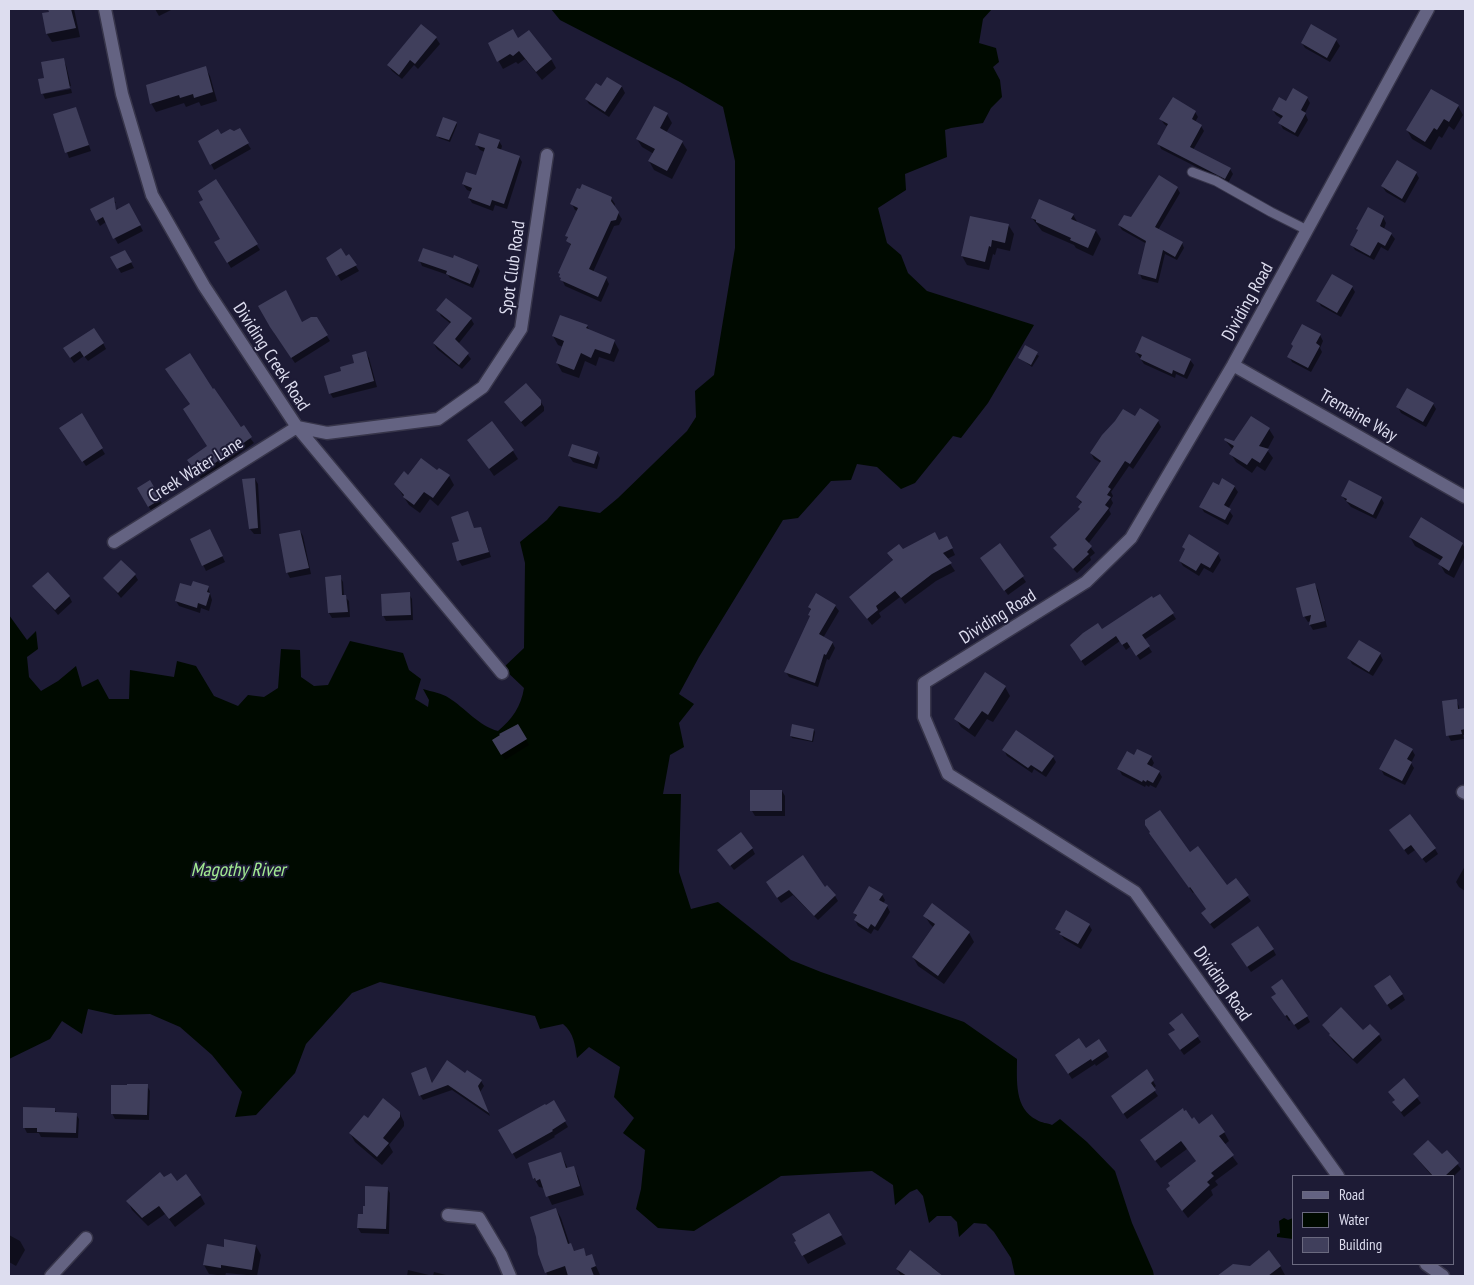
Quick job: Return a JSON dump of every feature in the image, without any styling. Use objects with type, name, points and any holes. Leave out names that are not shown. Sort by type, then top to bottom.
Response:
[{"type":"street","name":"Dividing Creek Road","points":[[104,9],[122,94],[152,195],[204,286],[297,427],[502,673]]},
{"type":"street","name":"Dividing Road","points":[[1337,1175],[1135,892],[948,774],[924,717],[924,683],[1086,582],[1132,538],[1233,365],[1428,9]]},
{"type":"street","name":"Spot Club Road","points":[[297,427],[327,433],[438,419],[483,387],[521,329],[547,155]]},
{"type":"street","name":"Tremaine Way","points":[[1233,365],[1465,497]]},
{"type":"street","name":"Creek Water Lane","points":[[114,542],[297,427]]},
{"type":"street","points":[[448,1215],[479,1218],[501,1255],[510,1276]]},
{"type":"street","points":[[51,1276],[86,1238]]},
{"type":"street","points":[[1427,1265],[1443,1276]]},
{"type":"lane","points":[[1192,172],[1216,180],[1271,212],[1307,230]]},
{"type":"water","name":"Magothy River","points":[[551,9],[992,9],[983,19],[979,43],[996,48],[999,62],[993,67],[1000,80],[1002,97],[991,108],[983,123],[945,130],[947,157],[905,174],[906,190],[878,208],[887,243],[901,255],[908,273],[927,291],[1034,325],[988,403],[961,438],[953,436],[915,483],[901,489],[877,467],[857,464],[851,480],[831,481],[798,518],[783,520],[699,657],[679,694],[694,704],[679,723],[684,747],[670,755],[663,794],[681,794],[679,872],[691,909],[718,902],[791,960],[964,1022],[1017,1059],[1018,1093],[1024,1109],[1039,1121],[1052,1125],[1060,1119],[1087,1142],[1115,1171],[1132,1223],[1154,1276],[1015,1276],[1011,1258],[994,1232],[986,1224],[974,1223],[959,1237],[957,1222],[951,1216],[937,1216],[929,1223],[923,1196],[917,1189],[910,1192],[895,1205],[893,1185],[872,1171],[781,1176],[694,1231],[658,1228],[636,1209],[641,1189],[645,1150],[623,1133],[634,1118],[614,1097],[620,1067],[589,1047],[577,1058],[572,1035],[563,1024],[540,1029],[535,1016],[380,982],[352,993],[306,1044],[295,1073],[256,1115],[235,1117],[242,1092],[212,1055],[180,1027],[150,1014],[115,1015],[88,1009],[82,1034],[62,1021],[50,1039],[9,1059],[9,615],[27,640],[36,631],[38,649],[27,657],[29,677],[41,691],[58,681],[76,666],[82,687],[98,679],[109,699],[129,699],[130,670],[174,677],[177,661],[196,666],[214,696],[238,706],[248,695],[264,697],[278,688],[281,649],[300,650],[301,677],[314,686],[328,685],[350,641],[403,653],[409,670],[421,679],[415,699],[428,707],[429,700],[423,689],[446,696],[485,725],[498,731],[515,712],[521,701],[524,688],[503,668],[524,648],[525,563],[520,542],[547,520],[559,506],[600,513],[687,431],[696,417],[695,391],[714,375],[735,248],[735,161],[723,107],[680,82],[560,20]]},
{"type":"water","points":[[1284,1218],[1288,1220],[1292,1218],[1292,1239],[1277,1237],[1277,1234],[1280,1233],[1279,1221]]},
{"type":"building","points":[[48,9],[71,9],[76,28],[46,34],[42,13],[49,12]]},
{"type":"building","points":[[421,24],[437,37],[415,64],[410,60],[399,75],[387,65]]},
{"type":"building","points":[[1311,24],[1337,39],[1327,58],[1301,43]]},
{"type":"building","points":[[513,29],[518,38],[529,30],[552,59],[536,72],[519,51],[513,56],[510,54],[497,62],[488,43]]},
{"type":"building","points":[[64,58],[70,88],[41,94],[38,79],[44,78],[41,62]]},
{"type":"building","points":[[206,66],[213,92],[194,98],[193,94],[180,98],[179,95],[150,104],[146,85]]},
{"type":"building","points":[[607,77],[622,86],[605,112],[585,99],[596,83],[601,86]]},
{"type":"building","points":[[1293,88],[1308,97],[1301,110],[1306,113],[1295,133],[1278,123],[1283,116],[1272,110],[1279,97],[1286,101]]},
{"type":"building","points":[[1431,89],[1459,105],[1449,122],[1444,119],[1437,130],[1434,128],[1425,142],[1406,130]]},
{"type":"building","points":[[1173,97],[1196,111],[1192,119],[1202,125],[1190,147],[1231,168],[1225,179],[1157,144],[1168,124],[1159,119]]},
{"type":"building","points":[[654,106],[668,113],[660,128],[683,141],[667,171],[648,161],[655,149],[636,139]]},
{"type":"building","points":[[76,107],[89,145],[65,153],[53,114]]},
{"type":"building","points":[[443,117],[457,122],[449,140],[436,136]]},
{"type":"building","points":[[240,128],[249,143],[210,165],[198,141],[218,129],[221,134],[230,129],[234,131]]},
{"type":"building","points":[[479,133],[500,140],[497,148],[520,156],[504,204],[492,200],[490,206],[468,198],[472,188],[462,184],[466,172],[476,175],[485,148],[475,145]]},
{"type":"building","points":[[1397,160],[1417,172],[1402,199],[1381,186]]},
{"type":"building","points":[[1159,175],[1178,187],[1155,227],[1183,242],[1175,257],[1163,250],[1156,279],[1138,274],[1146,241],[1118,225],[1124,215],[1131,217]]},
{"type":"building","points":[[216,179],[258,244],[227,263],[214,242],[220,239],[199,202],[203,200],[198,191]]},
{"type":"building","points":[[582,184],[612,197],[611,201],[619,212],[616,220],[611,221],[589,269],[607,277],[598,297],[560,280],[560,274],[558,273],[571,244],[566,241],[568,237],[565,236],[578,208],[570,204],[577,188],[580,189]]},
{"type":"building","points":[[114,197],[116,210],[129,203],[141,225],[113,239],[103,217],[96,221],[90,209]]},
{"type":"building","points":[[1039,199],[1074,214],[1071,219],[1096,230],[1088,248],[1031,218]]},
{"type":"building","points":[[1368,207],[1384,216],[1380,226],[1392,233],[1385,246],[1378,242],[1370,256],[1350,245]]},
{"type":"building","points":[[970,216],[1009,224],[1005,243],[992,240],[985,262],[961,256]]},
{"type":"building","points":[[341,248],[346,256],[349,254],[357,265],[336,276],[326,258]]},
{"type":"building","points":[[423,248],[453,258],[454,255],[478,265],[470,284],[446,274],[447,271],[418,261]]},
{"type":"building","points":[[125,250],[132,262],[117,269],[110,257]]},
{"type":"building","points":[[1332,274],[1353,286],[1337,313],[1316,301]]},
{"type":"building","points":[[286,290],[302,322],[311,317],[317,317],[328,335],[291,358],[258,306]]},
{"type":"building","points":[[446,298],[472,318],[455,339],[469,353],[459,365],[433,343],[451,322],[436,310]]},
{"type":"building","points":[[560,315],[588,325],[586,328],[615,340],[610,354],[595,349],[591,358],[581,353],[574,370],[556,363],[564,341],[552,336]]},
{"type":"building","points":[[1302,324],[1321,334],[1316,343],[1320,346],[1308,368],[1287,357],[1293,346],[1291,344]]},
{"type":"building","points":[[94,328],[104,343],[84,357],[80,351],[70,358],[63,348]]},
{"type":"building","points":[[1142,336],[1191,359],[1184,375],[1173,370],[1172,374],[1140,359],[1142,355],[1135,352]]},
{"type":"building","points":[[1025,345],[1038,352],[1031,365],[1018,358]]},
{"type":"building","points":[[366,351],[374,381],[329,394],[324,376],[341,371],[340,367],[354,363],[352,355]]},
{"type":"building","points":[[190,353],[241,427],[244,425],[252,437],[198,475],[187,460],[207,446],[183,409],[190,404],[165,369]]},
{"type":"building","points":[[526,383],[541,400],[541,405],[521,422],[504,402]]},
{"type":"building","points":[[1407,388],[1434,403],[1423,422],[1396,407]]},
{"type":"building","points":[[1140,408],[1159,420],[1130,464],[1125,461],[1108,487],[1111,489],[1107,495],[1111,497],[1105,505],[1109,508],[1085,539],[1092,546],[1087,552],[1089,554],[1073,569],[1053,548],[1057,545],[1050,537],[1080,509],[1078,507],[1082,502],[1076,497],[1101,461],[1090,453],[1102,435],[1123,409],[1135,416]]},
{"type":"building","points":[[82,413],[103,448],[82,462],[59,428]]},
{"type":"building","points":[[1251,416],[1270,428],[1259,446],[1269,449],[1260,463],[1252,458],[1247,465],[1229,454],[1234,446],[1224,440],[1225,438],[1234,441]]},
{"type":"building","points":[[492,421],[514,450],[489,469],[467,440]]},
{"type":"building","points":[[572,444],[598,452],[594,464],[568,456]]},
{"type":"building","points":[[421,458],[437,470],[439,468],[450,475],[433,498],[424,492],[414,505],[403,497],[404,495],[394,484],[404,471],[408,475]]},
{"type":"building","points":[[255,478],[258,528],[249,529],[242,479]]},
{"type":"building","points":[[1222,478],[1235,486],[1224,505],[1231,509],[1225,520],[1199,507],[1213,482],[1219,485]]},
{"type":"building","points":[[150,480],[161,499],[148,507],[137,488]]},
{"type":"building","points":[[1349,480],[1382,497],[1373,515],[1346,501],[1347,499],[1341,496]]},
{"type":"building","points":[[468,511],[474,528],[481,527],[489,552],[457,561],[452,543],[459,541],[451,517]]},
{"type":"building","points":[[1421,517],[1463,543],[1449,571],[1438,564],[1443,557],[1409,537]]},
{"type":"building","points":[[210,529],[223,556],[202,566],[190,539]]},
{"type":"building","points":[[300,530],[309,568],[286,573],[279,534]]},
{"type":"building","points":[[935,532],[939,540],[947,536],[953,548],[943,553],[952,563],[932,574],[901,598],[895,591],[876,606],[878,610],[867,619],[849,597],[893,560],[887,553],[899,544],[903,549]]},
{"type":"building","points":[[1189,534],[1219,553],[1210,568],[1201,563],[1196,571],[1179,561],[1185,549],[1182,547]]},
{"type":"building","points":[[1000,543],[1024,576],[1004,591],[980,558]]},
{"type":"building","points":[[121,560],[136,574],[118,593],[103,578]]},
{"type":"building","points":[[48,572],[70,596],[55,610],[32,586]]},
{"type":"building","points":[[341,575],[342,595],[346,595],[348,612],[328,613],[325,577]]},
{"type":"building","points":[[193,581],[209,586],[207,592],[210,593],[206,606],[198,603],[197,608],[175,601],[180,583],[191,586]]},
{"type":"building","points":[[1315,583],[1325,621],[1309,625],[1311,615],[1303,617],[1296,588]]},
{"type":"building","points":[[410,592],[411,615],[382,616],[381,594]]},
{"type":"building","points":[[816,593],[836,605],[819,634],[833,642],[826,655],[824,654],[815,683],[784,672],[810,616],[808,615],[811,609],[808,607]]},
{"type":"building","points":[[1160,594],[1174,613],[1142,635],[1150,646],[1136,656],[1127,642],[1122,645],[1116,636],[1081,661],[1070,645],[1083,633],[1098,623],[1102,629],[1152,596],[1153,598]]},
{"type":"building","points":[[1359,640],[1381,653],[1369,672],[1347,658]]},
{"type":"building","points":[[985,672],[1006,686],[988,715],[982,711],[969,729],[954,719]]},
{"type":"building","points":[[1457,699],[1458,709],[1465,708],[1465,729],[1461,730],[1462,734],[1446,736],[1442,701]]},
{"type":"building","points":[[518,724],[527,739],[501,755],[492,740]]},
{"type":"building","points":[[792,724],[814,729],[812,741],[790,736]]},
{"type":"building","points":[[1016,730],[1054,756],[1042,772],[1031,765],[1028,768],[1002,750]]},
{"type":"building","points":[[1395,739],[1413,749],[1407,759],[1412,762],[1402,781],[1379,769]]},
{"type":"building","points":[[1137,749],[1152,756],[1147,764],[1160,771],[1153,783],[1147,780],[1142,782],[1117,769],[1127,751],[1134,755]]},
{"type":"building","points":[[750,790],[782,790],[782,811],[750,811]]},
{"type":"building","points":[[1160,810],[1190,852],[1198,846],[1227,885],[1236,878],[1249,895],[1210,924],[1201,913],[1206,909],[1145,825],[1145,820]]},
{"type":"building","points":[[1410,814],[1436,848],[1422,859],[1411,845],[1404,850],[1389,830]]},
{"type":"building","points":[[741,832],[753,848],[730,866],[717,850]]},
{"type":"building","points":[[803,855],[825,887],[827,885],[836,895],[814,916],[789,890],[777,898],[766,882]]},
{"type":"building","points":[[869,886],[883,894],[879,900],[888,905],[875,927],[871,924],[868,929],[854,920],[857,915],[853,913]]},
{"type":"building","points":[[932,903],[970,932],[938,976],[912,957],[935,924],[923,916]]},
{"type":"building","points":[[1066,910],[1090,924],[1078,944],[1059,934],[1061,932],[1055,929]]},
{"type":"building","points":[[1258,926],[1274,949],[1247,967],[1231,944]]},
{"type":"building","points":[[1390,975],[1403,994],[1387,1005],[1374,986]]},
{"type":"building","points":[[1282,979],[1308,1016],[1294,1025],[1271,997],[1276,994],[1271,987]]},
{"type":"building","points":[[1341,1007],[1363,1030],[1370,1024],[1380,1034],[1353,1059],[1329,1035],[1322,1025]]},
{"type":"building","points":[[1182,1013],[1199,1036],[1180,1050],[1168,1034],[1175,1030],[1169,1023]]},
{"type":"building","points":[[1079,1038],[1086,1048],[1099,1039],[1107,1051],[1068,1074],[1055,1055]]},
{"type":"building","points":[[447,1060],[465,1073],[467,1070],[482,1080],[478,1086],[489,1113],[448,1085],[419,1096],[411,1073],[426,1067],[432,1083]]},
{"type":"building","points":[[1147,1069],[1154,1080],[1151,1083],[1156,1090],[1123,1114],[1111,1096]]},
{"type":"building","points":[[1404,1078],[1419,1096],[1401,1112],[1392,1102],[1395,1100],[1388,1092]]},
{"type":"building","points":[[148,1084],[147,1115],[111,1114],[111,1085]]},
{"type":"building","points":[[383,1098],[400,1112],[400,1117],[383,1138],[389,1143],[377,1157],[349,1133],[364,1115],[368,1118]]},
{"type":"building","points":[[554,1100],[566,1121],[553,1131],[512,1154],[498,1130]]},
{"type":"building","points":[[23,1107],[55,1108],[55,1112],[77,1113],[76,1133],[37,1132],[37,1128],[23,1128]]},
{"type":"building","points":[[1183,1108],[1199,1124],[1212,1114],[1225,1132],[1219,1136],[1234,1155],[1211,1173],[1214,1176],[1207,1182],[1210,1185],[1182,1211],[1166,1189],[1170,1186],[1168,1183],[1196,1161],[1181,1141],[1155,1161],[1140,1140]]},
{"type":"building","points":[[1428,1140],[1442,1154],[1447,1150],[1459,1163],[1446,1175],[1432,1175],[1413,1154]]},
{"type":"building","points":[[561,1152],[566,1168],[574,1166],[580,1186],[546,1197],[540,1179],[536,1181],[535,1178],[533,1179],[528,1163]]},
{"type":"building","points":[[160,1172],[164,1177],[171,1173],[177,1181],[186,1174],[201,1195],[169,1219],[159,1206],[142,1218],[126,1201]]},
{"type":"building","points":[[365,1186],[388,1187],[386,1229],[357,1228],[358,1214],[363,1214],[363,1206],[365,1206]]},
{"type":"building","points":[[556,1208],[568,1244],[571,1243],[574,1251],[584,1248],[586,1256],[592,1254],[596,1266],[591,1268],[594,1276],[568,1276],[565,1266],[545,1273],[538,1254],[536,1237],[530,1217]]},
{"type":"building","points":[[829,1213],[842,1235],[802,1256],[792,1234]]},
{"type":"building","points":[[224,1239],[256,1245],[252,1270],[221,1265],[221,1268],[203,1265],[207,1244],[224,1247]]},
{"type":"building","points":[[910,1250],[943,1276],[907,1276],[896,1269]]},
{"type":"building","points":[[1269,1250],[1281,1266],[1268,1276],[1217,1276],[1233,1264],[1250,1266]]}]
